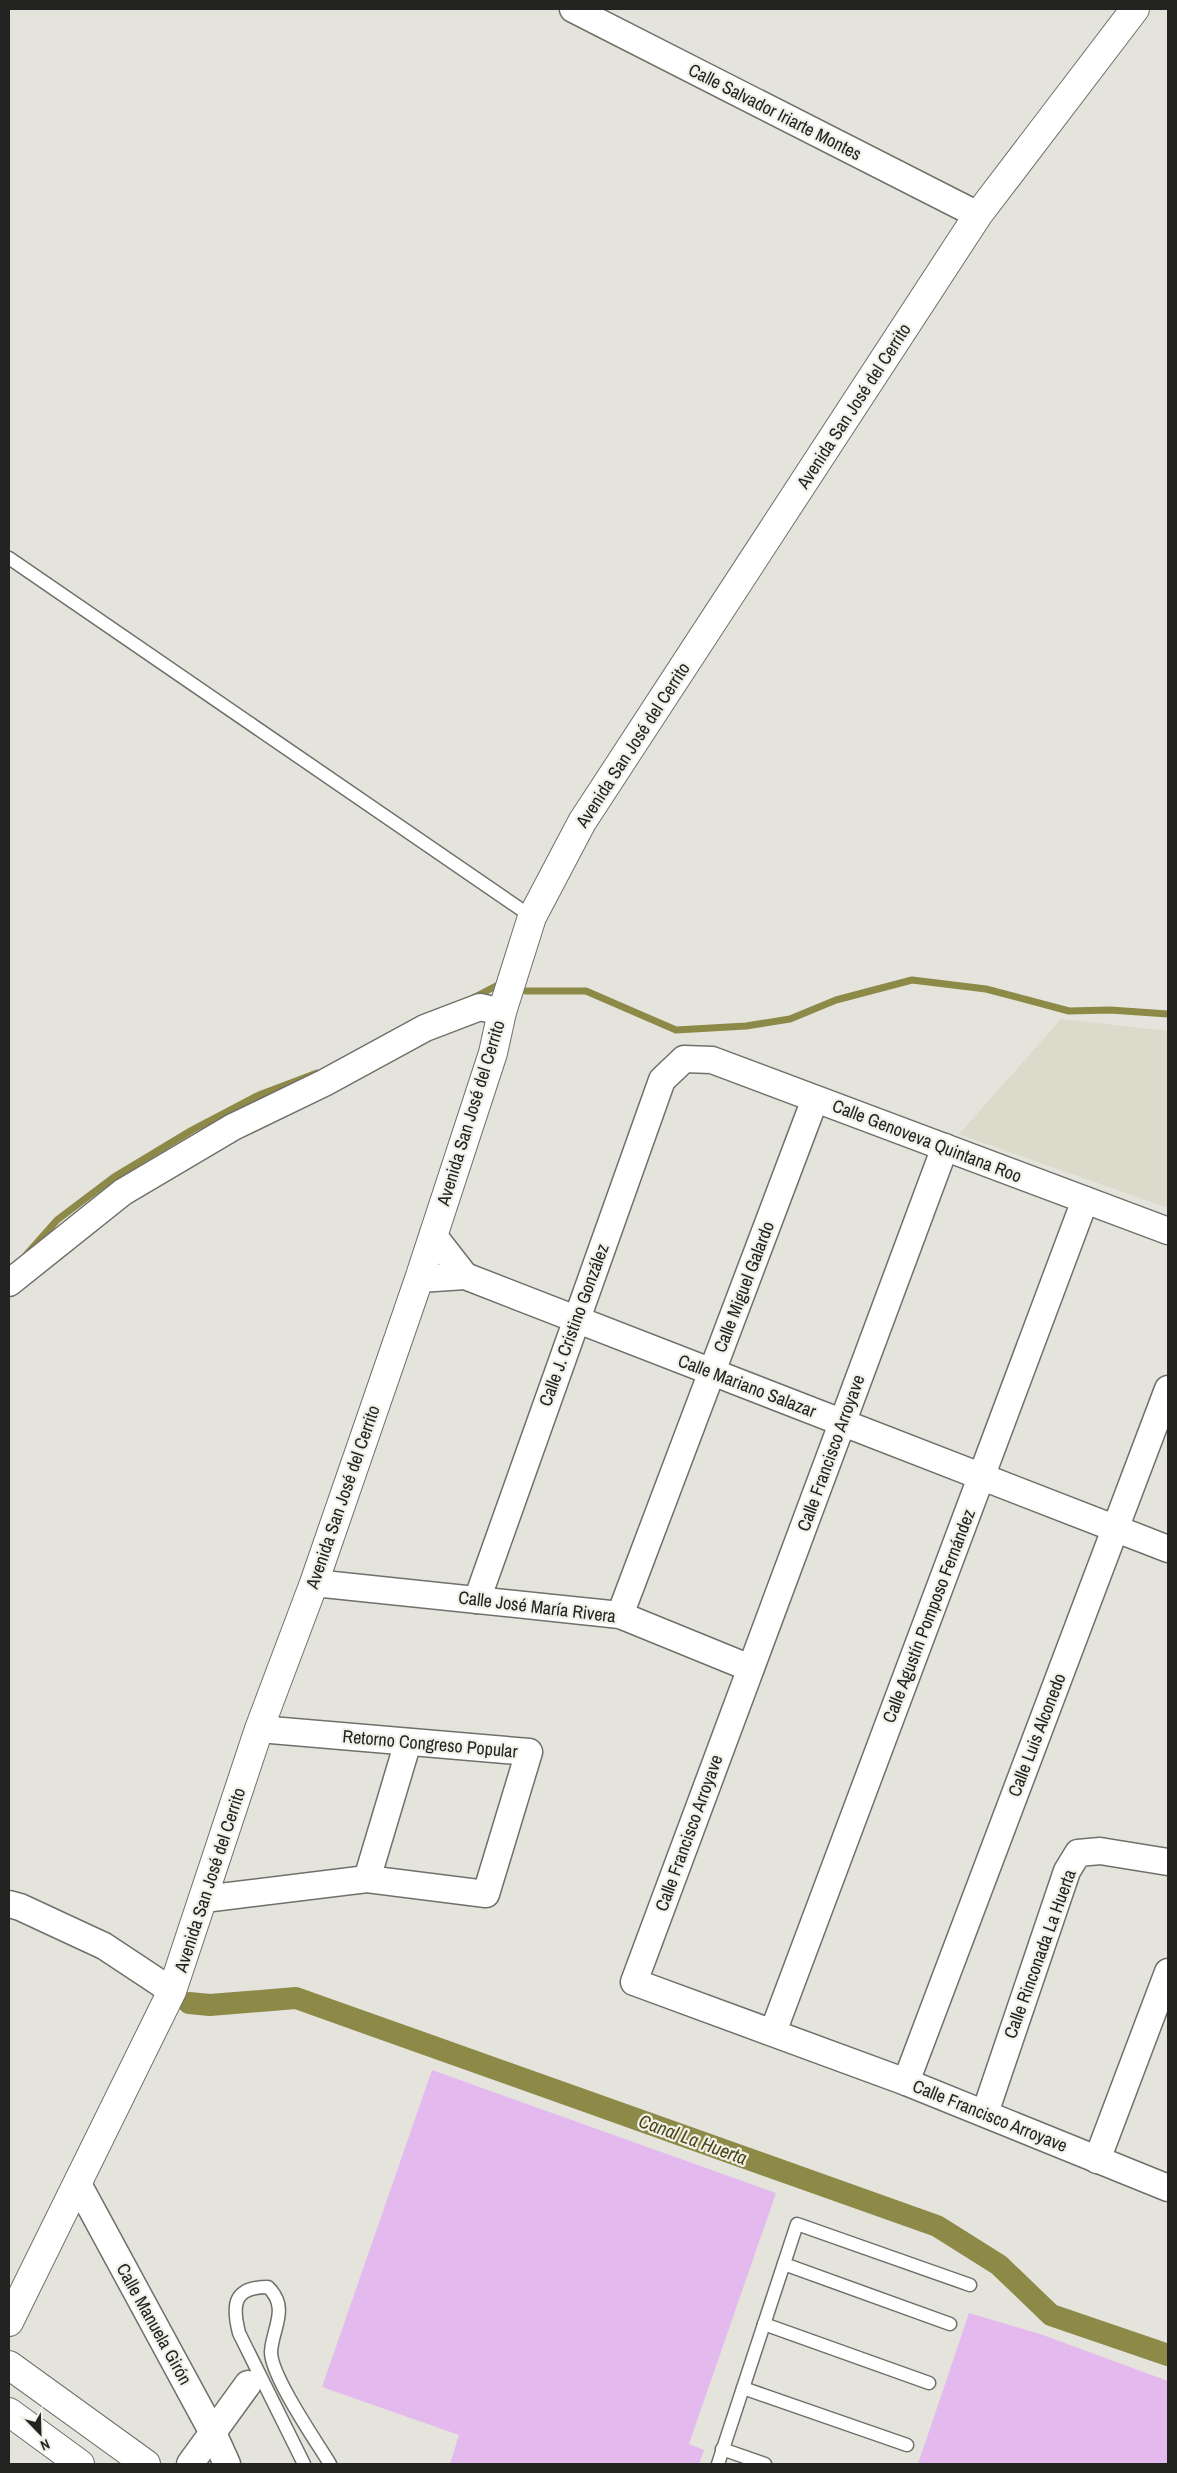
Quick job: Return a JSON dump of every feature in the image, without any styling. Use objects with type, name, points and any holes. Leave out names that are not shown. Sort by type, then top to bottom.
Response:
[{"type":"street","name":"Calle Salvador Iriarte Montes","points":[[573,9],[978,215]]},
{"type":"street","name":"Avenida San José del Cerrito","points":[[9,2322],[172,1991],[260,1729],[314,1583],[419,1279],[493,1053],[502,1012],[532,917],[582,822],[978,215],[1135,9]]},
{"type":"street","points":[[9,1283],[123,1192],[234,1127],[324,1083],[425,1028],[480,1008],[502,1012]]},
{"type":"street","name":"Calle Genoveva Quintana Roo","points":[[684,1059],[712,1060],[1168,1231]]},
{"type":"street","name":"Calle J. Cristino González","points":[[477,1600],[662,1080],[684,1059]]},
{"type":"street","name":"Calle Miguel Galardo","points":[[620,1615],[814,1098]]},
{"type":"street","name":"Calle Francisco Arroyave","points":[[945,1147],[634,1982],[906,2082],[1168,2188]]},
{"type":"street","name":"Calle Agustín Pomposo Fernández","points":[[772,2032],[1085,1200]]},
{"type":"street","points":[[433,1235],[465,1276]]},
{"type":"street","name":"Calle Mariano Salazar","points":[[419,1279],[465,1276],[1168,1549]]},
{"type":"street","name":"Calle Luis Alconedo","points":[[906,2082],[1168,1389]]},
{"type":"street","name":"Calle José María Rivera","points":[[314,1583],[620,1615],[750,1668]]},
{"type":"street","name":"Retorno Congreso Popular","points":[[204,1899],[367,1879],[486,1894],[529,1752],[260,1729]]},
{"type":"street","points":[[367,1879],[408,1742]]},
{"type":"street","name":"Calle Rinconada La Huerta","points":[[985,2113],[1067,1871],[1078,1853],[1100,1851],[1168,1862]]},
{"type":"street","points":[[9,1904],[104,1946],[172,1991]]},
{"type":"street","points":[[1097,2160],[1168,1972]]},
{"type":"street","name":"Calle Manuela Girón","points":[[78,2184],[213,2432],[226,2464]]},
{"type":"street","points":[[9,2365],[146,2464]]},
{"type":"street","points":[[190,2464],[248,2384]]},
{"type":"street","points":[[9,2412],[80,2464]]},
{"type":"lane","points":[[9,558],[532,917]]},
{"type":"lane","points":[[718,2464],[797,2224],[970,2285]]},
{"type":"lane","points":[[784,2264],[950,2324]]},
{"type":"lane","points":[[304,2464],[239,2334],[234,2311],[237,2298],[246,2290],[268,2287],[276,2294],[278,2328],[271,2353],[278,2376],[330,2464]]},
{"type":"lane","points":[[764,2324],[930,2383]]},
{"type":"lane","points":[[743,2388],[907,2445]]},
{"type":"lane","points":[[722,2449],[765,2464]]},
{"type":"shaded area","points":[[1061,1019],[1168,1031],[1168,1208],[959,1134]]},
{"type":"building","points":[[432,2070],[776,2193],[689,2444],[704,2450],[699,2464],[450,2464],[459,2435],[322,2387]]},
{"type":"building","points":[[969,2313],[1040,2334],[1168,2381],[1168,2464],[918,2464]]},
{"type":"waterway","points":[[526,991],[586,991],[676,1030],[746,1026],[790,1019],[836,1000],[912,980],[986,989],[1069,1011],[1110,1010],[1168,1014]]},
{"type":"waterway","points":[[473,998],[498,985]]},
{"type":"waterway","points":[[26,1255],[57,1220],[114,1177],[192,1130],[259,1095],[317,1073]]},
{"type":"waterway","name":"Canal La Huerta","points":[[189,2003],[210,2005],[296,1998],[937,2226],[999,2265],[1051,2315],[1168,2355]]}]
